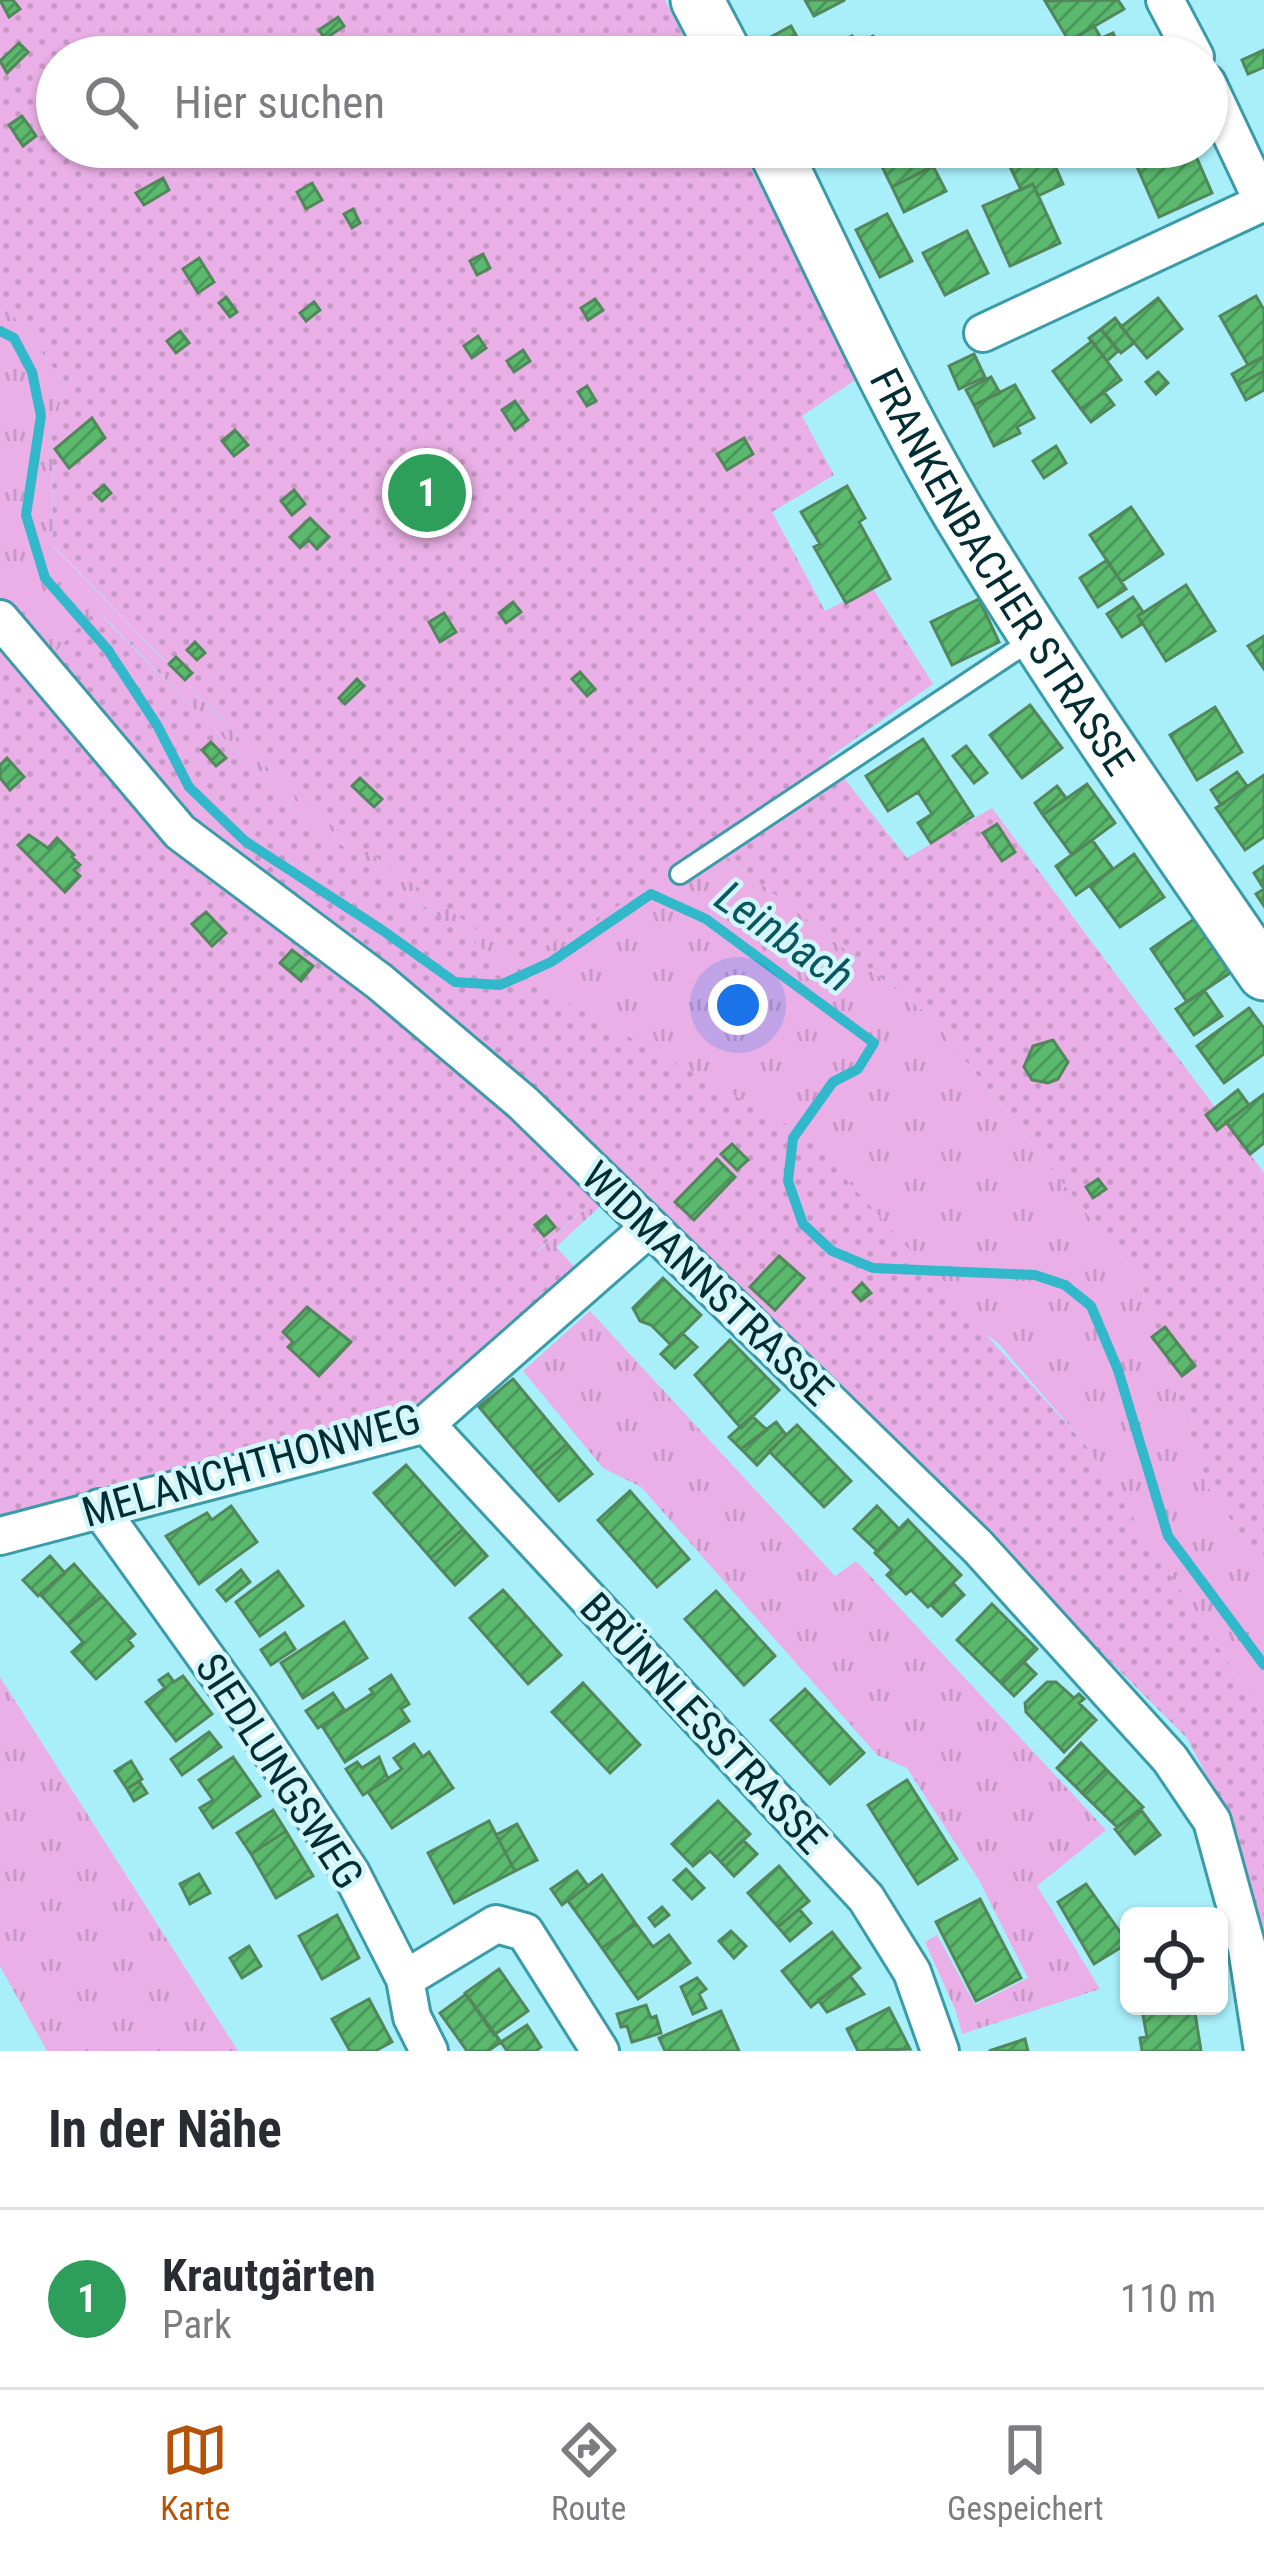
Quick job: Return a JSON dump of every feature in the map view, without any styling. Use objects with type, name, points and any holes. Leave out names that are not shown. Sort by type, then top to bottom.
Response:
[{"type":"main road","points":[[697,0],[716,36]]},
{"type":"main road","name":"FRANKENBACHER STRASSE","points":[[783,168],[886,380],[957,510],[1264,974]]},
{"type":"street","points":[[1165,0],[1184,36]]},
{"type":"street","points":[[982,333],[1264,203],[1228,127]]},
{"type":"street","name":"WIDMANNSTRASSE","points":[[0,620],[180,832],[398,998],[524,1103],[978,1547],[1169,1760],[1211,1821],[1219,1843],[1247,1948],[1263,2051]]},
{"type":"street","name":"MELANCHTHONWEG","points":[[0,1536],[426,1424],[650,1226]]},
{"type":"street","name":"BRÜNNLESSTRASSE","points":[[426,1424],[866,1898],[912,1972],[940,2051]]},
{"type":"street","name":"SIEDLUNGSWEG","points":[[99,1508],[351,1873],[405,1979],[412,2017],[429,2051]]},
{"type":"street","points":[[405,1979],[496,1924],[525,1932],[600,2051]]},
{"type":"lane","points":[[680,874],[1037,636]]},
{"type":"green space","points":[[0,0],[665,0],[683,36],[36,36],[36,168],[751,168],[858,378],[802,416],[834,475],[772,512],[825,611],[872,587],[933,684],[828,758],[907,858],[992,808],[1264,1173],[1264,1568],[1206,1484],[1138,1278],[930,1016],[718,850],[520,961],[305,806],[53,545],[52,437],[65,383],[0,298]]},
{"type":"green space","points":[[0,298],[65,383],[52,437],[53,546],[305,806],[520,960],[718,850],[930,1016],[1138,1278],[1206,1484],[1264,1568],[1264,1717],[1084,1443],[999,1344],[294,810],[97,610],[452,1016],[658,1210],[609,1198],[556,1247],[584,1277],[571,1288],[537,1252],[598,1196],[422,1032],[201,875],[0,637]]},
{"type":"green space","points":[[96,610],[294,810],[519,976],[806,1135],[1084,1443],[1264,1717],[1264,1970],[1238,1835],[1187,1738],[658,1210],[452,1016],[194,824],[51,656]]},
{"type":"green space","points":[[0,637],[201,875],[422,1032],[599,1195],[537,1251],[571,1288],[422,1417],[0,1525]]},
{"type":"green space","points":[[590,1311],[835,1576],[856,1561],[1106,1830],[1037,1886],[1100,1989],[962,2034],[925,1942],[937,1935],[975,2005],[1028,1978],[979,1880],[907,1768],[877,1755],[641,1487],[603,1468],[523,1371]]},
{"type":"green space","points":[[0,1677],[238,2051],[47,2051],[0,1966]]},
{"type":"building","points":[[0,0],[13,0],[20,9],[9,17]]},
{"type":"building","points":[[805,0],[845,0],[814,16]]},
{"type":"building","points":[[1118,0],[1124,9],[1078,36],[1066,36],[1045,1]]},
{"type":"building","points":[[338,17],[344,26],[329,36],[319,30]]},
{"type":"building","points":[[791,26],[797,36],[773,36]]},
{"type":"building","points":[[1094,26],[1100,36],[1077,36]]},
{"type":"building","points":[[19,43],[28,52],[7,73],[0,61]]},
{"type":"building","points":[[1264,50],[1264,67],[1248,74],[1242,60]]},
{"type":"building","points":[[22,116],[36,136],[23,146],[9,125]]},
{"type":"building","points":[[883,168],[929,168],[892,187]]},
{"type":"building","points":[[934,168],[946,191],[904,212],[892,187]]},
{"type":"building","points":[[1011,168],[1056,168],[1063,184],[1038,196],[1033,184],[1021,190]]},
{"type":"building","points":[[1138,168],[1201,168],[1212,193],[1159,217]]},
{"type":"building","points":[[163,178],[169,190],[144,205],[136,193]]},
{"type":"building","points":[[312,183],[322,200],[306,209],[297,192]]},
{"type":"building","points":[[1033,184],[1060,243],[1010,266],[983,206]]},
{"type":"building","points":[[353,209],[360,223],[352,228],[344,214]]},
{"type":"building","points":[[887,214],[912,261],[880,277],[856,230]]},
{"type":"building","points":[[967,231],[988,273],[945,295],[923,253]]},
{"type":"building","points":[[483,254],[490,268],[477,275],[470,261]]},
{"type":"building","points":[[199,258],[214,282],[198,293],[183,269]]},
{"type":"building","points":[[1256,296],[1264,310],[1264,356],[1248,365],[1220,316]]},
{"type":"building","points":[[226,297],[237,312],[230,317],[219,303]]},
{"type":"building","points":[[1158,298],[1182,329],[1147,358],[1121,327]]},
{"type":"building","points":[[595,299],[603,310],[588,320],[581,308]]},
{"type":"building","points":[[314,302],[320,310],[306,321],[300,313]]},
{"type":"building","points":[[1115,318],[1134,343],[1121,353],[1101,329]]},
{"type":"building","points":[[1101,329],[1118,351],[1107,361],[1089,338]]},
{"type":"building","points":[[180,331],[189,343],[176,353],[167,341]]},
{"type":"building","points":[[478,336],[486,348],[472,358],[464,346]]},
{"type":"building","points":[[1092,341],[1121,380],[1081,409],[1053,371]]},
{"type":"building","points":[[523,350],[530,361],[514,372],[507,361]]},
{"type":"building","points":[[974,354],[985,377],[959,389],[949,366]]},
{"type":"building","points":[[1264,356],[1264,371],[1238,385],[1232,374]]},
{"type":"building","points":[[1264,371],[1264,390],[1246,400],[1238,385]]},
{"type":"building","points":[[1158,372],[1168,383],[1156,394],[1146,382]]},
{"type":"building","points":[[991,377],[1000,393],[974,405],[966,390]]},
{"type":"building","points":[[1015,385],[1034,418],[1017,427],[1020,433],[994,446],[974,405]]},
{"type":"building","points":[[587,386],[596,401],[587,406],[578,392]]},
{"type":"building","points":[[1104,392],[1114,405],[1091,422],[1081,409]]},
{"type":"building","points":[[515,401],[528,420],[515,430],[502,410]]},
{"type":"building","points":[[92,418],[105,438],[69,468],[55,449]]},
{"type":"building","points":[[235,430],[248,445],[234,456],[222,441]]},
{"type":"building","points":[[744,438],[753,454],[727,470],[717,454]]},
{"type":"building","points":[[1056,446],[1066,463],[1044,478],[1033,461]]},
{"type":"building","points":[[104,485],[111,493],[102,501],[94,493]]},
{"type":"building","points":[[847,486],[865,518],[859,522],[890,579],[846,603],[814,547],[820,544],[801,512]]},
{"type":"building","points":[[294,490],[305,504],[292,515],[281,501]]},
{"type":"building","points":[[1131,507],[1163,554],[1121,582],[1090,535]]},
{"type":"building","points":[[310,518],[329,537],[317,549],[309,540],[300,548],[290,537]]},
{"type":"building","points":[[1107,560],[1126,589],[1098,607],[1080,578]]},
{"type":"building","points":[[1186,585],[1215,631],[1166,661],[1138,616]]},
{"type":"building","points":[[1133,597],[1143,612],[1138,616],[1142,624],[1122,637],[1107,614]]},
{"type":"building","points":[[979,599],[999,642],[952,665],[931,622]]},
{"type":"building","points":[[513,602],[521,612],[506,623],[499,613]]},
{"type":"building","points":[[444,613],[456,632],[440,642],[429,622]]},
{"type":"building","points":[[1264,636],[1264,669],[1248,646]]},
{"type":"building","points":[[195,642],[205,653],[197,660],[187,650]]},
{"type":"building","points":[[176,657],[192,673],[185,680],[169,664]]},
{"type":"building","points":[[580,672],[595,689],[587,696],[572,679]]},
{"type":"building","points":[[357,679],[364,686],[345,704],[339,698]]},
{"type":"building","points":[[1030,705],[1062,748],[1022,778],[990,735]]},
{"type":"building","points":[[1215,707],[1242,752],[1197,780],[1170,735]]},
{"type":"building","points":[[923,739],[973,816],[931,843],[918,823],[932,814],[918,792],[888,811],[866,776]]},
{"type":"building","points":[[211,742],[226,758],[216,766],[202,750]]},
{"type":"building","points":[[966,746],[987,773],[974,783],[953,756]]},
{"type":"building","points":[[7,758],[24,777],[10,790],[0,778],[0,765]]},
{"type":"building","points":[[1237,772],[1247,786],[1221,805],[1211,790]]},
{"type":"building","points":[[1264,775],[1264,837],[1245,850],[1216,808]]},
{"type":"building","points":[[360,778],[382,799],[374,807],[352,786]]},
{"type":"building","points":[[1087,784],[1115,823],[1072,855],[1043,815]]},
{"type":"building","points":[[1057,786],[1066,798],[1043,815],[1035,803]]},
{"type":"building","points":[[997,824],[1015,852],[1002,861],[983,833]]},
{"type":"building","points":[[29,835],[48,848],[57,838],[74,855],[80,865],[74,870],[80,876],[65,892],[18,845]]},
{"type":"building","points":[[1092,840],[1113,869],[1076,895],[1056,866]]},
{"type":"building","points":[[1134,854],[1164,897],[1120,927],[1090,886]]},
{"type":"building","points":[[1264,866],[1264,889],[1254,873]]},
{"type":"building","points":[[206,912],[226,933],[212,946],[192,924]]},
{"type":"building","points":[[1194,919],[1230,973],[1187,1002],[1151,949]]},
{"type":"building","points":[[292,950],[313,966],[301,981],[280,963]]},
{"type":"building","points":[[1204,990],[1222,1016],[1194,1035],[1176,1009]]},
{"type":"building","points":[[1249,1008],[1264,1028],[1264,1054],[1224,1083],[1197,1046]]},
{"type":"building","points":[[1053,1040],[1068,1062],[1058,1079],[1048,1083],[1032,1080],[1024,1067],[1033,1046]]},
{"type":"building","points":[[1238,1090],[1249,1105],[1217,1130],[1206,1115]]},
{"type":"building","points":[[1264,1094],[1264,1143],[1250,1154],[1226,1122]]},
{"type":"building","points":[[732,1144],[748,1160],[737,1170],[721,1154]]},
{"type":"building","points":[[717,1159],[735,1177],[694,1220],[675,1202]]},
{"type":"building","points":[[1098,1179],[1106,1189],[1093,1198],[1086,1187]]},
{"type":"building","points":[[546,1216],[555,1227],[544,1236],[535,1225]]},
{"type":"building","points":[[779,1256],[804,1278],[775,1310],[750,1287]]},
{"type":"building","points":[[663,1278],[701,1315],[671,1345],[640,1321],[633,1308]]},
{"type":"building","points":[[862,1283],[871,1293],[861,1301],[853,1292]]},
{"type":"building","points":[[307,1307],[351,1342],[319,1376],[288,1347],[293,1342],[283,1332]]},
{"type":"building","points":[[1165,1327],[1195,1366],[1182,1376],[1152,1337]]},
{"type":"building","points":[[682,1333],[697,1347],[675,1368],[661,1354]]},
{"type":"building","points":[[730,1340],[779,1390],[741,1428],[695,1375]]},
{"type":"building","points":[[513,1379],[567,1444],[534,1472],[479,1407]]},
{"type":"building","points":[[752,1416],[767,1430],[741,1449],[729,1437]]},
{"type":"building","points":[[776,1422],[786,1435],[757,1465],[741,1449]]},
{"type":"building","points":[[797,1425],[851,1481],[824,1507],[769,1451]]},
{"type":"building","points":[[567,1444],[592,1474],[559,1501],[534,1472]]},
{"type":"building","points":[[406,1465],[463,1529],[431,1558],[374,1493]]},
{"type":"building","points":[[630,1491],[689,1559],[657,1587],[598,1520]]},
{"type":"building","points":[[231,1506],[257,1542],[199,1584],[166,1536],[207,1513],[212,1520]]},
{"type":"building","points":[[877,1506],[899,1529],[877,1551],[854,1529]]},
{"type":"building","points":[[908,1520],[961,1575],[928,1607],[887,1575],[892,1570],[875,1553]]},
{"type":"building","points":[[463,1529],[487,1556],[455,1585],[431,1558]]},
{"type":"building","points":[[50,1556],[65,1573],[38,1596],[23,1580]]},
{"type":"building","points":[[74,1564],[102,1596],[68,1625],[40,1594]]},
{"type":"building","points":[[241,1570],[250,1582],[226,1601],[217,1590]]},
{"type":"building","points":[[278,1571],[303,1606],[260,1636],[236,1602]]},
{"type":"building","points":[[953,1583],[964,1595],[942,1616],[931,1605]]},
{"type":"building","points":[[503,1590],[561,1655],[528,1684],[470,1618]]},
{"type":"building","points":[[716,1591],[775,1656],[744,1685],[685,1619]]},
{"type":"building","points":[[102,1596],[135,1634],[128,1640],[133,1646],[96,1679],[72,1652],[83,1642],[68,1625]]},
{"type":"building","points":[[992,1604],[1037,1649],[1002,1684],[957,1640]]},
{"type":"building","points":[[344,1622],[367,1658],[303,1698],[281,1663]]},
{"type":"building","points":[[285,1633],[295,1649],[271,1665],[261,1650]]},
{"type":"building","points":[[1024,1662],[1036,1674],[1014,1696],[1002,1684]]},
{"type":"building","points":[[168,1674],[174,1682],[183,1676],[212,1714],[176,1741],[146,1702],[165,1688],[159,1680]]},
{"type":"building","points":[[391,1675],[409,1704],[401,1709],[409,1721],[345,1762],[322,1726],[373,1693],[370,1689]]},
{"type":"building","points":[[1047,1682],[1056,1682],[1074,1698],[1079,1694],[1084,1699],[1079,1703],[1096,1720],[1064,1752],[1026,1712],[1025,1703]]},
{"type":"building","points":[[583,1683],[640,1745],[610,1773],[552,1712]]},
{"type":"building","points":[[805,1689],[864,1753],[830,1784],[771,1720]]},
{"type":"building","points":[[333,1693],[345,1711],[318,1728],[306,1711]]},
{"type":"building","points":[[209,1732],[221,1747],[182,1775],[171,1759]]},
{"type":"building","points":[[1081,1743],[1106,1769],[1082,1793],[1057,1768]]},
{"type":"building","points":[[414,1744],[423,1757],[429,1752],[453,1788],[392,1828],[368,1792],[402,1769],[394,1758]]},
{"type":"building","points":[[233,1757],[260,1796],[213,1828],[200,1808],[213,1800],[199,1780]]},
{"type":"building","points":[[379,1757],[388,1779],[363,1795],[346,1769],[357,1762],[362,1768]]},
{"type":"building","points":[[131,1761],[142,1779],[127,1789],[115,1771]]},
{"type":"building","points":[[1106,1769],[1143,1807],[1117,1827],[1082,1793]]},
{"type":"building","points":[[907,1780],[957,1859],[918,1884],[868,1805]]},
{"type":"building","points":[[139,1781],[147,1793],[134,1801],[127,1789]]},
{"type":"building","points":[[718,1801],[750,1834],[721,1862],[710,1851],[693,1866],[672,1844]]},
{"type":"building","points":[[273,1810],[286,1831],[251,1854],[237,1833]]},
{"type":"building","points":[[1141,1810],[1160,1835],[1135,1854],[1115,1829]]},
{"type":"building","points":[[489,1821],[515,1871],[454,1903],[428,1853]]},
{"type":"building","points":[[517,1824],[537,1860],[515,1871],[496,1835]]},
{"type":"building","points":[[286,1831],[313,1876],[276,1898],[251,1854]]},
{"type":"building","points":[[743,1840],[757,1854],[734,1876],[721,1862]]},
{"type":"building","points":[[779,1866],[809,1901],[778,1927],[748,1893]]},
{"type":"building","points":[[686,1869],[704,1888],[692,1899],[674,1880]]},
{"type":"building","points":[[577,1871],[588,1886],[562,1905],[551,1889]]},
{"type":"building","points":[[199,1874],[210,1893],[190,1904],[180,1884]]},
{"type":"building","points":[[602,1875],[636,1924],[602,1948],[568,1901]]},
{"type":"building","points":[[1086,1884],[1120,1932],[1120,1948],[1094,1964],[1058,1902]]},
{"type":"building","points":[[980,1899],[1021,1978],[976,2001],[936,1922]]},
{"type":"building","points":[[662,1907],[669,1915],[655,1926],[649,1918]]},
{"type":"building","points":[[799,1909],[811,1923],[790,1941],[778,1927]]},
{"type":"building","points":[[337,1915],[359,1958],[322,1979],[299,1936]]},
{"type":"building","points":[[636,1924],[653,1947],[669,1935],[690,1963],[638,1999],[602,1948]]},
{"type":"building","points":[[731,1931],[746,1946],[734,1958],[719,1941]]},
{"type":"building","points":[[832,1932],[860,1968],[811,2007],[782,1971]]},
{"type":"building","points":[[249,1946],[261,1966],[242,1978],[230,1958]]},
{"type":"building","points":[[499,1969],[528,2011],[494,2035],[465,1993]]},
{"type":"building","points":[[850,1976],[864,1994],[827,2012],[818,2000]]},
{"type":"building","points":[[697,1978],[706,1989],[699,1994],[706,2008],[693,2014],[681,1987]]},
{"type":"building","points":[[466,1994],[501,2042],[488,2051],[467,2051],[440,2013]]},
{"type":"building","points":[[369,1999],[392,2042],[375,2051],[350,2051],[332,2019]]},
{"type":"building","points":[[646,2005],[651,2018],[656,2016],[661,2033],[632,2042],[617,2014]]},
{"type":"building","points":[[889,2008],[910,2049],[858,2051],[847,2029]]},
{"type":"building","points":[[721,2011],[739,2051],[665,2051],[659,2038]]},
{"type":"building","points":[[1143,2015],[1195,2015],[1201,2051],[1142,2051],[1140,2038],[1147,2037]]},
{"type":"building","points":[[527,2025],[541,2047],[507,2051],[501,2042]]},
{"type":"building","points":[[1025,2039],[1028,2051],[989,2051]]},
{"type":"waterway","name":"Leinbach","points":[[0,331],[14,338],[32,372],[41,416],[26,515],[45,578],[108,650],[157,725],[189,787],[245,841],[455,982],[500,985],[551,962],[651,894],[706,919],[874,1043],[858,1069],[833,1082],[793,1138],[788,1181],[803,1224],[832,1251],[873,1268],[1035,1275],[1065,1285],[1091,1306],[1118,1370],[1168,1536],[1264,1665]]},
{"type":"place","name":"Krautgärten","points":[[427,493]]}]
